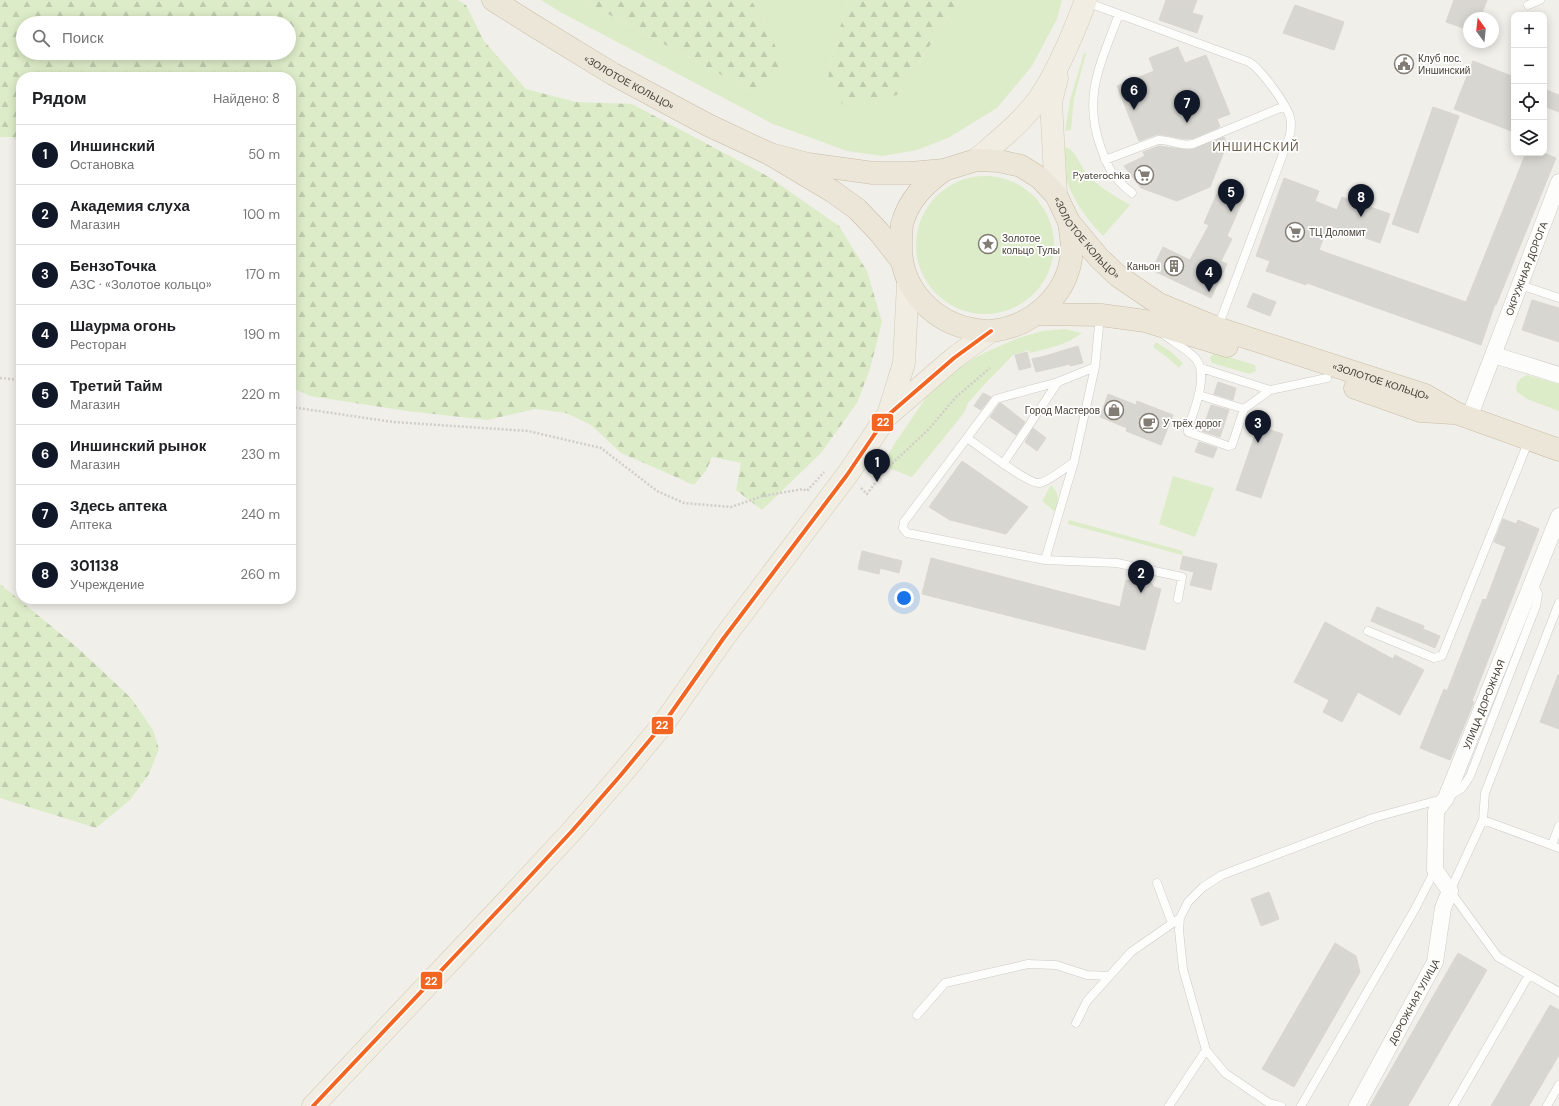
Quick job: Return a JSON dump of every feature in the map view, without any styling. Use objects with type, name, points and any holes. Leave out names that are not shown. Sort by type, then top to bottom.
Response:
[{"type":"highway","name":"«ЗОЛОТОЕ КОЛЬЦО»","points":[[493,0],[613,74],[708,125],[770,154],[832,191],[857,209],[880,232],[901,260]]},
{"type":"highway","name":"«ЗОЛОТОЕ КОЛЬЦО»","points":[[770,154],[808,164],[873,173],[910,173],[944,170],[976,160],[999,161],[1021,166],[1040,178],[1056,194],[1069,222],[1099,258],[1118,276],[1159,304],[1217,328],[1425,395],[1462,416],[1559,450]]},
{"type":"highway","name":"«ЗОЛОТОЕ КОЛЬЦО»","points":[[944,170],[923,186],[910,205],[902,225],[901,260],[908,283],[921,301],[941,318],[964,328],[991,331],[1015,326],[1038,314],[1052,301],[1063,284],[1070,267],[1072,249],[1069,222]]},
{"type":"highway","name":"«ЗОЛОТОЕ КОЛЬЦО»","points":[[1038,314],[1100,315],[1145,321],[1326,378],[1420,411],[1462,416]]},
{"type":"main road","points":[[976,160],[1015,126],[1038,100],[1061,59],[1086,1]]},
{"type":"main road","points":[[1056,194],[1051,102],[1061,59]]},
{"type":"main road","points":[[887,416],[904,363],[908,283]]},
{"type":"main road","points":[[314,1106],[572,831],[620,776],[664,723],[723,639],[846,475],[887,416],[954,358],[991,331]]},
{"type":"street","name":"ОКРУЖНАЯ ДОРОГА","points":[[1462,416],[1494,355],[1559,182]]},
{"type":"street","points":[[1494,355],[1559,375]]},
{"type":"street","name":"УЛИЦА ДОРОЖНАЯ","points":[[1435,870],[1436,811],[1446,798],[1532,580],[1554,543],[1559,516]]},
{"type":"street","points":[[1435,870],[1450,891]]},
{"type":"street","name":"ДОРОЖНАЯ УЛИЦА","points":[[1357,1106],[1435,962],[1443,908],[1450,891]]},
{"type":"lane","points":[[1528,5],[1540,0]]},
{"type":"lane","points":[[1086,1],[1250,62],[1260,71],[1285,106],[1291,123],[1289,138],[1217,328]]},
{"type":"lane","points":[[1119,14],[1098,74],[1093,95],[1093,106],[1095,129],[1105,160],[1113,176],[1132,193]]},
{"type":"lane","points":[[1105,160],[1158,140],[1165,140],[1186,146],[1193,144],[1285,106]]},
{"type":"lane","points":[[1520,285],[1559,298]]},
{"type":"lane","points":[[1045,560],[1074,462],[1095,366],[1100,315]]},
{"type":"lane","points":[[1145,321],[1193,357],[1201,368],[1270,390]]},
{"type":"lane","points":[[1095,366],[1058,382],[996,399],[904,522],[902,527],[903,530],[907,533],[1045,560],[1117,563],[1182,577],[1178,599]]},
{"type":"lane","points":[[1201,368],[1199,395],[1188,432],[1231,446],[1244,409],[1270,390],[1326,378]]},
{"type":"lane","points":[[1003,464],[1058,382]]},
{"type":"lane","points":[[1199,395],[1244,409]]},
{"type":"lane","points":[[967,438],[1003,464],[1031,481],[1039,484],[1074,462]]},
{"type":"lane","points":[[1368,631],[1434,658],[1442,656],[1529,440]]},
{"type":"lane","points":[[1559,603],[1486,793],[1483,820],[1450,891],[1498,957],[1559,992]]},
{"type":"lane","points":[[1280,1106],[1269,1103],[1225,1073],[1206,1050],[1183,969],[1179,930],[1180,918],[1188,902],[1203,888],[1222,875],[1373,818],[1446,798]]},
{"type":"lane","points":[[1483,820],[1555,846],[1559,826]]},
{"type":"lane","points":[[1301,1106],[1415,909],[1435,870]]},
{"type":"lane","points":[[1157,883],[1172,924]]},
{"type":"lane","points":[[1076,1022],[1087,1001],[1131,952],[1180,918]]},
{"type":"lane","points":[[917,1015],[945,984],[1028,964],[1056,966],[1087,975],[1109,976]]},
{"type":"lane","points":[[1453,1106],[1529,974]]},
{"type":"lane","points":[[1169,1106],[1206,1050]]},
{"type":"lane","points":[[1547,1106],[1559,1085]]},
{"type":"path","points":[[296,408],[393,422],[528,431],[601,448],[657,491],[684,503],[732,507],[763,496],[803,489],[807,491],[832,464],[867,494],[884,471],[928,430],[956,397],[990,368]]},
{"type":"path","points":[[0,378],[16,380]]},
{"type":"green space","points":[[0,0],[458,0],[466,5],[484,41],[526,89],[576,102],[632,104],[769,177],[839,226],[867,271],[882,322],[870,369],[857,403],[821,453],[762,510],[736,490],[741,463],[712,457],[706,471],[694,485],[621,453],[591,425],[566,413],[535,409],[487,420],[407,411],[310,396],[296,389],[296,72],[16,72],[16,140],[12,137],[0,137]]},
{"type":"green space","points":[[541,0],[582,0],[757,94],[767,26],[751,0],[849,0],[837,37],[827,82],[897,95],[960,0],[1062,0],[1057,19],[1032,66],[997,108],[948,138],[917,150],[882,156],[847,151],[773,124],[562,13]]},
{"type":"green space","points":[[582,0],[751,0],[767,26],[783,65],[757,94]]},
{"type":"green space","points":[[849,0],[960,0],[897,95],[843,105],[827,82],[837,37]]},
{"type":"green space","points":[[1084,53],[1086,54],[1074,98],[1071,130],[1065,131],[1070,100]]},
{"type":"green space","points":[[1064,147],[1068,148],[1074,153],[1083,169],[1095,182],[1106,191],[1130,205],[1103,236],[1079,207],[1070,190],[1063,169]]},
{"type":"green space","points":[[978,176],[992,176],[1018,184],[1034,196],[1046,212],[1049,219],[1053,232],[1053,258],[1049,271],[1046,278],[1034,294],[1018,306],[1011,309],[992,314],[978,314],[952,306],[936,294],[924,278],[921,271],[916,252],[916,238],[924,212],[936,196],[952,184],[959,181]]},
{"type":"green space","points":[[1065,329],[1082,333],[1057,346],[1030,353],[1029,350],[1013,355],[968,403],[964,413],[912,477],[886,467],[887,458],[893,446],[927,396],[962,365],[986,352],[1018,338],[1043,331]]},
{"type":"green space","points":[[1156,342],[1170,351],[1183,363],[1179,368],[1153,347]]},
{"type":"green space","points":[[1215,353],[1255,365],[1256,371],[1249,374],[1212,363],[1210,358]]},
{"type":"green space","points":[[1527,375],[1559,384],[1559,411],[1527,399],[1517,392],[1516,386],[1518,382]]},
{"type":"green space","points":[[1173,476],[1214,488],[1195,537],[1159,524]]},
{"type":"green space","points":[[1051,485],[1058,498],[1055,512],[1042,501]]},
{"type":"green space","points":[[1069,520],[1183,551],[1182,555],[1068,524]]},
{"type":"green space","points":[[0,584],[16,597],[16,604],[24,604],[79,649],[131,698],[153,730],[159,749],[149,774],[130,800],[96,828],[0,798]]},
{"type":"building","points":[[1166,0],[1197,0],[1192,13],[1203,16],[1197,33],[1159,20]]},
{"type":"building","points":[[1454,0],[1487,0],[1482,12],[1463,12],[1463,28],[1446,22]]},
{"type":"building","points":[[1295,5],[1344,22],[1334,50],[1283,33]]},
{"type":"building","points":[[1178,47],[1185,63],[1206,55],[1230,114],[1217,119],[1220,127],[1192,139],[1158,134],[1139,141],[1117,86],[1154,71],[1149,58]]},
{"type":"building","points":[[1473,61],[1511,76],[1511,131],[1454,109]]},
{"type":"building","points":[[1547,90],[1559,95],[1559,112],[1547,107]]},
{"type":"building","points":[[1433,107],[1459,116],[1418,233],[1392,224]]},
{"type":"building","points":[[1224,137],[1227,144],[1210,187],[1177,201],[1141,188],[1124,166],[1145,156],[1143,152],[1159,146],[1189,150]]},
{"type":"building","points":[[1547,154],[1556,158],[1496,305],[1495,304],[1481,345],[1307,283],[1306,285],[1266,271],[1270,261],[1256,256],[1284,178],[1319,191],[1315,201],[1337,210],[1342,197],[1390,214],[1380,243],[1328,225],[1319,250],[1466,302],[1525,156],[1547,156]]},
{"type":"building","points":[[1219,189],[1243,200],[1227,236],[1232,239],[1221,261],[1227,264],[1211,298],[1152,270],[1163,247],[1190,260],[1209,225],[1204,223]]},
{"type":"building","points":[[1253,293],[1276,302],[1270,316],[1247,307]]},
{"type":"building","points":[[1532,300],[1559,308],[1559,342],[1522,330]]},
{"type":"building","points":[[1078,346],[1083,363],[1070,366],[1070,364],[1036,372],[1032,359]]},
{"type":"building","points":[[1027,352],[1031,367],[1019,370],[1015,355]]},
{"type":"building","points":[[1218,382],[1236,388],[1233,400],[1214,394]]},
{"type":"building","points":[[983,393],[991,397],[981,410],[974,406]]},
{"type":"building","name":"У трёх дорог","points":[[1108,394],[1136,405],[1137,401],[1173,415],[1161,445],[1126,431],[1127,428],[1100,417]]},
{"type":"building","points":[[1001,403],[1025,422],[1016,435],[990,417]]},
{"type":"building","points":[[1211,405],[1229,410],[1220,437],[1202,431]]},
{"type":"building","points":[[1258,426],[1283,434],[1261,498],[1236,490]]},
{"type":"building","points":[[1033,428],[1046,438],[1037,451],[1025,442]]},
{"type":"building","points":[[1199,442],[1217,448],[1213,458],[1195,452]]},
{"type":"building","points":[[962,461],[1028,507],[1006,534],[950,520],[929,507]]},
{"type":"building","points":[[1503,519],[1516,524],[1518,520],[1539,529],[1472,701],[1474,702],[1450,760],[1420,748],[1444,689],[1447,691],[1483,599],[1486,600],[1506,547],[1494,542]]},
{"type":"building","points":[[862,551],[902,561],[899,573],[880,568],[879,574],[858,569]]},
{"type":"building","points":[[1183,556],[1217,564],[1211,590],[1190,585],[1194,572],[1180,569]]},
{"type":"building","points":[[931,558],[1120,607],[1126,580],[1132,581],[1145,579],[1150,581],[1154,587],[1161,589],[1145,650],[922,594]]},
{"type":"building","points":[[1377,607],[1424,626],[1423,629],[1440,636],[1435,648],[1371,621]]},
{"type":"building","points":[[1325,622],[1393,659],[1395,655],[1424,670],[1400,715],[1358,692],[1342,722],[1323,712],[1329,700],[1294,682]]},
{"type":"building","points":[[1559,675],[1559,729],[1540,722]]},
{"type":"building","points":[[1269,892],[1279,919],[1261,926],[1251,899]]},
{"type":"building","points":[[1335,943],[1356,956],[1360,972],[1294,1087],[1262,1069]]},
{"type":"building","points":[[1458,953],[1487,970],[1408,1106],[1370,1106]]},
{"type":"building","points":[[1550,1005],[1559,1010],[1559,1055],[1529,1106],[1491,1106]]},
{"type":"transit line","name":"22","points":[[313,1106],[506,902],[572,831],[620,776],[664,723],[723,639],[847,475],[887,416],[954,358],[991,331]]},
{"type":"place","name":"Клуб пос. Иншинский","points":[[1404,64]]},
{"type":"place","name":"Иншинский рынок","points":[[1134,110]]},
{"type":"place","name":"Здесь аптека","points":[[1187,123]]},
{"type":"place","name":"Pyaterochka","points":[[1144,175]]},
{"type":"place","name":"Третий Тайм","points":[[1231,212]]},
{"type":"place","name":"301138","points":[[1361,217]]},
{"type":"place","name":"ТЦ Доломит","points":[[1295,232]]},
{"type":"place","name":"Золотое кольцо Тулы","points":[[988,244]]},
{"type":"place","name":"Каньон","points":[[1174,266]]},
{"type":"place","name":"Шаурма огонь","points":[[1209,292]]},
{"type":"place","name":"Город Мастеров","points":[[1114,410]]},
{"type":"place","name":"У трёх дорог","points":[[1149,423]]},
{"type":"place","name":"БензоТочка","points":[[1258,443]]},
{"type":"place","name":"Иншинский","points":[[877,482]]},
{"type":"place","name":"Академия слуха","points":[[1141,593]]},
{"type":"district","name":"ИНШИНСКИЙ","points":[[1256,147]]}]
